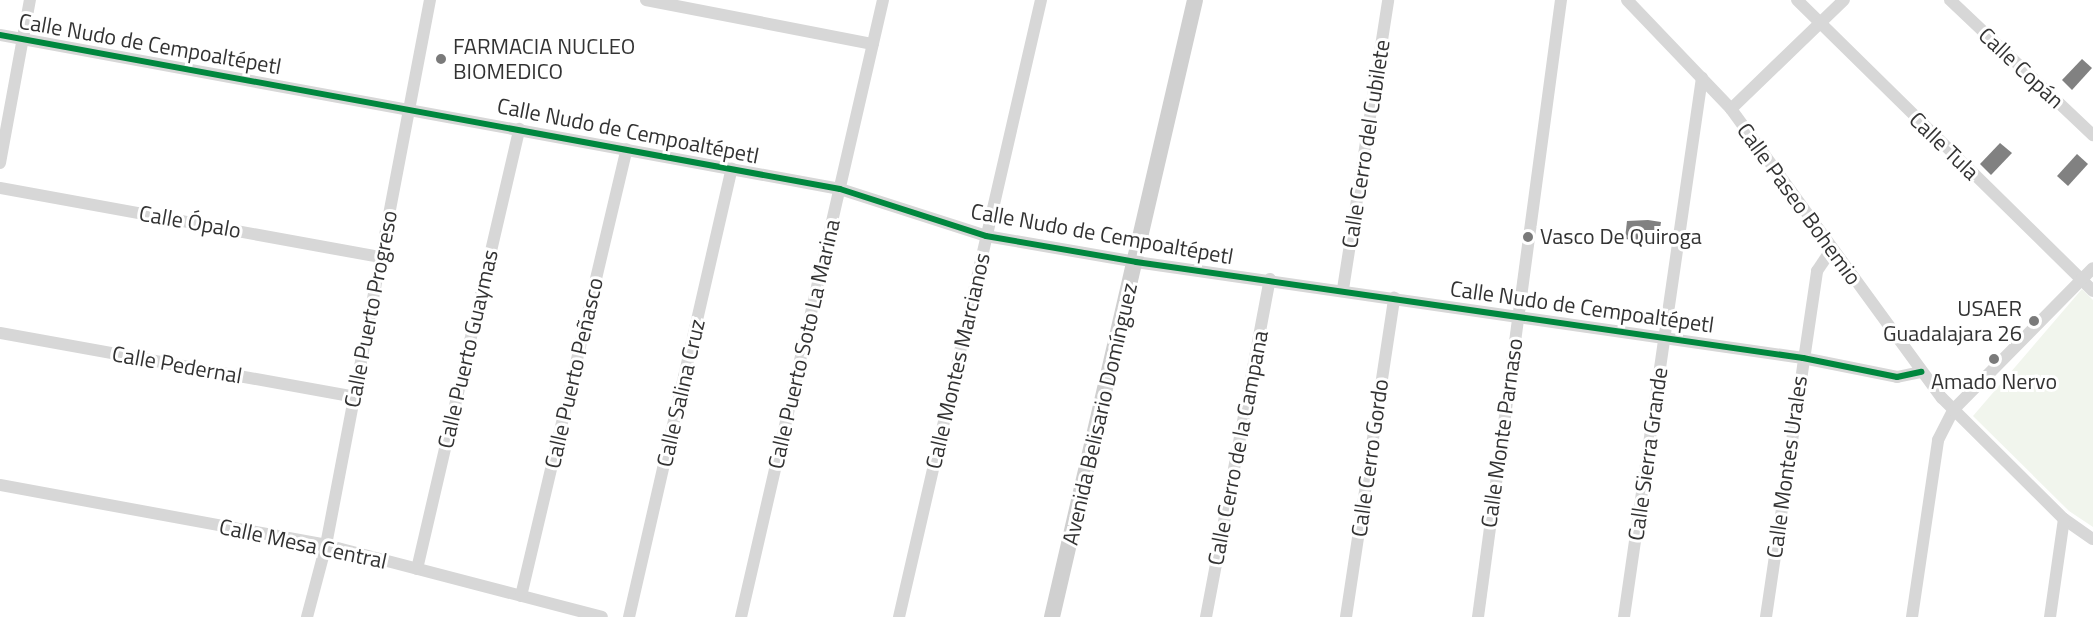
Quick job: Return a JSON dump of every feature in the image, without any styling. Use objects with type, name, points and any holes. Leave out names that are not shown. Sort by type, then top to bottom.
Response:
[{"type":"main road","name":"Avenida Belisario Domínguez","points":[[1052,617],[1137,262],[1195,0]]},
{"type":"street","points":[[0,163],[30,0]]},
{"type":"street","name":"Calle Puerto Progreso","points":[[307,617],[326,545],[430,0]]},
{"type":"street","points":[[646,0],[873,44]]},
{"type":"street","name":"Calle Puerto Soto La Marina","points":[[741,617],[883,0]]},
{"type":"street","name":"Calle Montes Marcianos","points":[[899,617],[1041,0]]},
{"type":"street","name":"Calle Cerro del Cubilete","points":[[1344,289],[1388,0]]},
{"type":"street","name":"Calle Monte Parnaso","points":[[1478,617],[1561,0]]},
{"type":"street","name":"Calle Paseo Bohemio","points":[[1627,0],[1731,109],[1831,250],[1921,372],[1953,410],[2064,519],[2093,539]]},
{"type":"street","name":"Calle Tula","points":[[1797,0],[2093,291]]},
{"type":"street","points":[[1731,109],[1844,0]]},
{"type":"street","name":"Calle Copán","points":[[1950,0],[2093,135]]},
{"type":"street","name":"Calle Nudo de Cempoaltépetl","points":[[0,35],[840,189],[986,236],[1137,262],[1344,289],[1803,358],[1897,377],[1921,372]]},
{"type":"street","name":"Calle Sierra Grande","points":[[1624,617],[1702,78]]},
{"type":"street","name":"Calle Puerto Guaymas","points":[[417,569],[519,129]]},
{"type":"street","name":"Calle Puerto Peñasco","points":[[521,596],[627,149]]},
{"type":"street","name":"Calle Salina Cruz","points":[[629,617],[732,169]]},
{"type":"street","name":"Calle Ópalo","points":[[0,188],[381,257]]},
{"type":"street","name":"Calle Montes Urales","points":[[1766,617],[1817,271],[1831,250]]},
{"type":"street","points":[[1912,617],[1938,440],[1953,410],[2093,268]]},
{"type":"street","name":"Calle Cerro de la Campana","points":[[1206,617],[1270,279]]},
{"type":"street","name":"Calle Cerro Gordo","points":[[1346,617],[1394,298]]},
{"type":"street","name":"Calle Pedernal","points":[[0,333],[354,397]]},
{"type":"street","name":"Calle Mesa Central","points":[[0,485],[326,545],[602,617]]},
{"type":"street","points":[[2050,617],[2064,519]]},
{"type":"shaded area","points":[[2082,289],[2093,300],[2093,527],[2069,511],[1973,416]]},
{"type":"building","points":[[2082,59],[2092,68],[2072,90],[2062,80]]},
{"type":"building","points":[[2000,143],[2012,153],[1991,175],[1980,164]]},
{"type":"building","points":[[2077,154],[2088,164],[2068,186],[2057,176]]},
{"type":"building","points":[[1627,221],[1661,222],[1658,243],[1625,239]]},
{"type":"cycle path","points":[[0,35],[840,189],[986,236],[1136,262],[1803,358],[1897,377],[1921,372]]},
{"type":"place","name":"FARMACIA NUCLEO BIOMEDICO","points":[[441,59]]},
{"type":"place","name":"Vasco De Quiroga","points":[[1528,237]]},
{"type":"place","name":"USAER Guadalajara 26","points":[[2034,321]]},
{"type":"place","name":"Amado Nervo","points":[[1994,359]]}]
